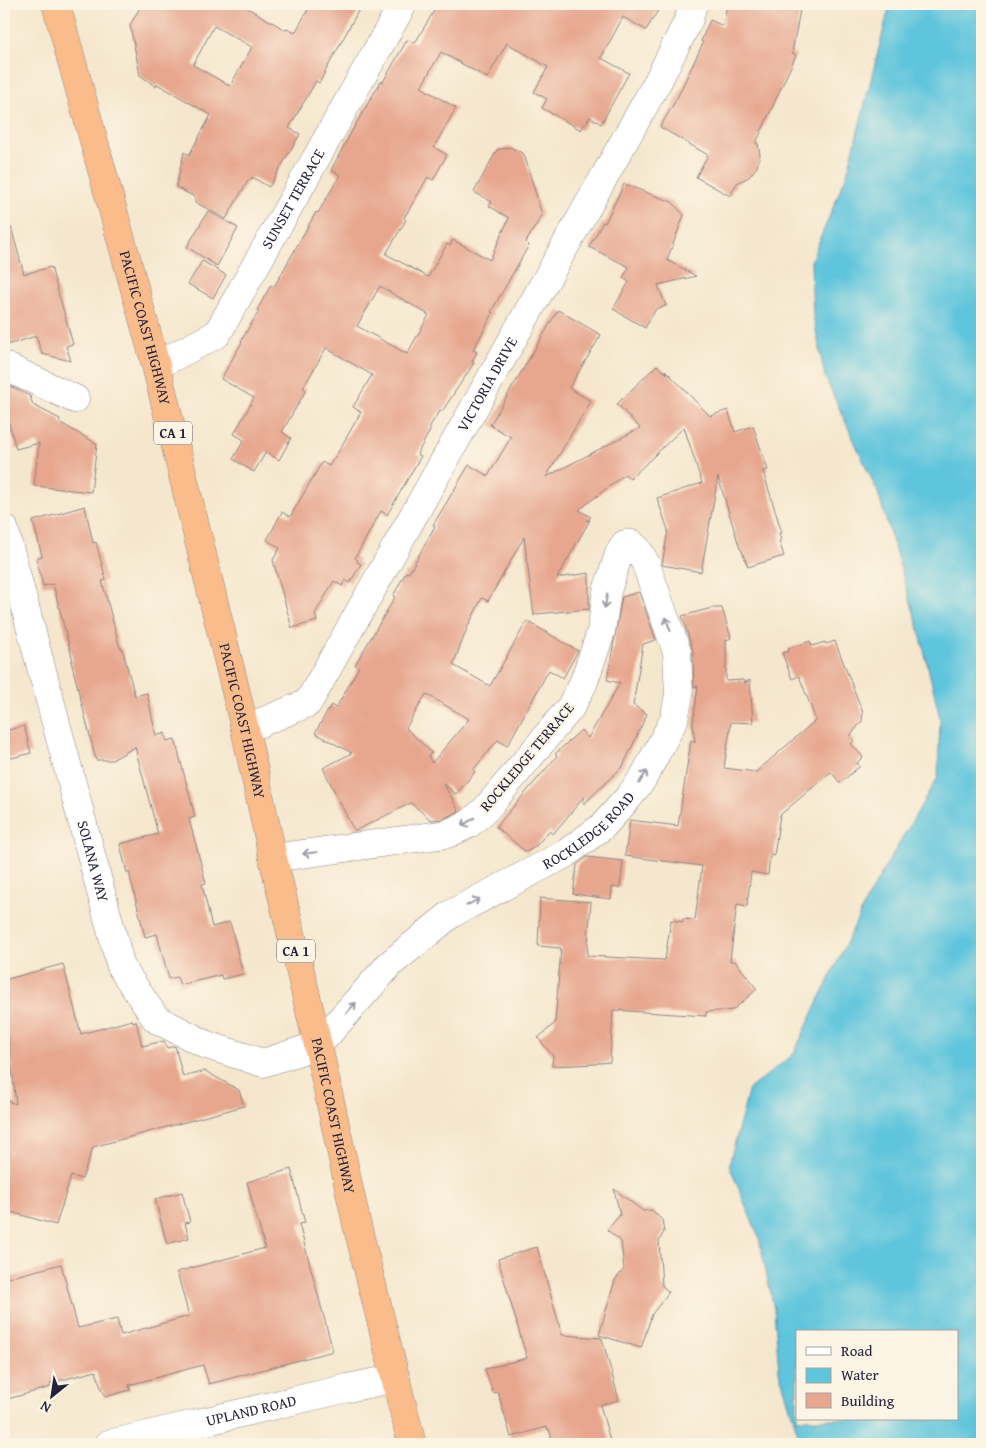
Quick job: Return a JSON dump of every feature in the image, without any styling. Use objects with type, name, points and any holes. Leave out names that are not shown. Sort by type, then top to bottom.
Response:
[{"type":"highway","name":"PACIFIC COAST HIGHWAY","points":[[63,6],[156,366],[245,729],[273,858],[318,1045],[357,1226],[412,1444]]},
{"type":"street","name":"SUNSET TERRACE","points":[[156,366],[217,334],[403,4]]},
{"type":"street","name":"VICTORIA DRIVE","points":[[245,729],[308,703],[658,81],[689,18],[693,4]]},
{"type":"street","points":[[4,366],[76,399]]},
{"type":"street","name":"SOLANA WAY","points":[[4,528],[121,967],[156,1019],[207,1045],[263,1063],[318,1045]]},
{"type":"street","name":"ROCKLEDGE ROAD","points":[[318,1045],[390,964],[413,945],[451,914],[565,854],[603,826],[628,798],[642,778],[674,720],[679,695],[677,652],[645,562],[638,550],[632,544],[625,544],[619,554]]},
{"type":"street","name":"ROCKLEDGE TERRACE","points":[[273,858],[447,834],[469,824],[486,809],[570,708],[583,684],[600,632],[607,591],[619,554]]},
{"type":"street","name":"UPLAND ROAD","points":[[109,1444],[396,1378]]},
{"type":"water","points":[[890,4],[982,4],[982,1444],[801,1444],[779,1371],[774,1309],[759,1238],[729,1165],[749,1089],[793,1055],[870,893],[938,777],[940,718],[919,629],[878,493],[825,377],[813,315],[811,261],[848,171]]},
{"type":"building","points":[[142,4],[240,4],[286,30],[295,33],[311,4],[362,4],[319,83],[316,81],[289,128],[300,134],[269,187],[252,177],[251,180],[249,179],[226,219],[195,202],[195,197],[176,187],[184,152],[189,155],[211,115],[157,84],[156,87],[140,75],[130,25]],"holes":[[[214,26],[252,47],[230,86],[193,65]]]},
{"type":"building","points":[[438,4],[662,4],[646,30],[623,17],[601,58],[629,73],[601,124],[590,117],[581,130],[542,108],[547,99],[534,92],[548,67],[507,43],[487,78],[441,52],[421,87],[456,108],[434,147],[447,155],[433,180],[428,177],[386,254],[428,277],[447,244],[450,246],[453,240],[490,260],[509,218],[489,206],[492,202],[474,192],[497,150],[510,147],[524,154],[542,215],[526,242],[529,245],[491,312],[493,313],[473,350],[477,352],[472,362],[474,363],[430,426],[430,431],[417,454],[421,456],[387,515],[381,511],[355,558],[361,564],[350,583],[345,580],[342,586],[334,581],[315,614],[317,621],[292,628],[273,560],[280,548],[267,540],[282,512],[290,517],[322,462],[329,466],[337,454],[361,412],[353,407],[372,375],[326,348],[303,388],[306,390],[282,432],[291,438],[279,460],[266,452],[254,472],[233,459],[244,440],[234,434],[254,398],[221,379],[259,311],[257,310],[271,285],[274,287],[316,212],[318,213],[340,175],[331,170],[353,129],[407,40],[415,43]],"holes":[[[380,286],[429,315],[407,354],[357,326]]]},
{"type":"building","points":[[727,4],[801,4],[792,53],[796,55],[756,143],[758,144],[760,155],[757,167],[749,177],[737,183],[730,196],[696,177],[708,155],[660,127],[677,98],[703,43],[701,41],[710,20],[723,26]]},
{"type":"building","points":[[624,184],[672,202],[684,215],[667,260],[696,276],[658,285],[666,306],[656,309],[645,328],[613,309],[629,282],[623,278],[629,267],[589,247],[603,222],[605,223]]},
{"type":"building","points":[[208,211],[238,228],[217,266],[187,247]]},
{"type":"building","points":[[11,227],[24,274],[51,267],[73,344],[66,346],[71,361],[42,354],[36,336],[4,346],[4,228]]},
{"type":"building","points":[[202,261],[226,275],[213,298],[188,284]]},
{"type":"building","points":[[558,310],[601,335],[569,388],[591,401],[546,477],[640,428],[617,404],[657,365],[667,374],[665,370],[710,416],[728,410],[735,432],[753,426],[768,470],[763,471],[782,533],[779,533],[781,540],[779,541],[784,556],[748,567],[740,549],[718,477],[701,572],[662,565],[668,530],[657,498],[702,483],[684,427],[630,479],[625,474],[579,510],[591,517],[586,521],[590,520],[557,578],[589,573],[589,609],[536,614],[534,616],[524,537],[488,601],[482,598],[468,626],[453,665],[490,686],[527,621],[578,651],[563,678],[549,670],[507,746],[498,740],[456,794],[443,783],[459,811],[443,819],[431,820],[411,803],[355,831],[323,768],[352,753],[315,733],[331,705],[336,708],[359,667],[355,665],[395,597],[393,596],[406,572],[409,573],[435,526],[433,525],[469,465],[488,476],[511,437],[490,425]],"holes":[[[426,694],[469,719],[432,763],[428,756],[432,753],[406,728]]]},
{"type":"building","points":[[4,383],[30,396],[33,405],[60,419],[59,422],[97,444],[91,492],[34,486],[39,443],[16,449],[7,416],[4,417]]},
{"type":"building","points":[[85,506],[93,543],[96,542],[106,580],[102,581],[135,696],[147,693],[156,736],[165,733],[167,741],[175,739],[195,817],[189,819],[206,883],[202,884],[212,927],[230,922],[243,974],[222,979],[221,975],[180,985],[177,977],[169,979],[157,934],[145,937],[120,844],[158,834],[135,747],[112,760],[96,760],[53,584],[43,586],[36,558],[42,556],[33,521]]},
{"type":"building","points":[[639,592],[656,640],[643,644],[633,705],[647,714],[623,766],[584,804],[584,797],[553,834],[549,831],[535,847],[526,852],[496,827],[557,756],[555,754],[581,730],[588,738],[620,683],[607,680],[622,597]]},
{"type":"building","points":[[712,608],[722,608],[731,638],[726,640],[726,681],[743,680],[744,683],[750,680],[753,723],[731,722],[724,768],[756,772],[816,720],[799,676],[792,679],[782,653],[810,641],[812,646],[835,641],[863,713],[862,721],[850,736],[854,741],[851,744],[863,757],[857,763],[860,766],[840,783],[831,772],[780,815],[774,856],[770,855],[768,875],[751,872],[747,906],[737,904],[730,961],[735,961],[757,989],[733,1010],[706,1012],[706,1016],[613,1010],[610,1062],[552,1066],[553,1056],[538,1038],[555,1023],[561,948],[538,946],[540,898],[591,902],[587,956],[665,960],[671,920],[683,922],[683,919],[695,920],[702,866],[625,856],[630,820],[678,826],[691,740],[695,742],[693,724],[698,686],[694,687],[693,651],[682,616]]},
{"type":"building","points":[[24,726],[31,753],[4,760],[4,731]]},
{"type":"building","points":[[587,857],[623,861],[620,888],[612,887],[611,899],[573,894],[577,865]]},
{"type":"building","points":[[63,964],[81,1034],[132,1020],[133,1022],[136,1021],[142,1046],[164,1041],[167,1048],[175,1046],[183,1077],[205,1071],[239,1090],[244,1106],[93,1147],[82,1179],[71,1176],[56,1225],[4,1210],[4,1100],[16,1104],[8,1033],[4,1034],[4,980]]},
{"type":"building","points":[[291,1169],[305,1223],[299,1224],[333,1351],[209,1384],[203,1365],[129,1385],[130,1390],[105,1397],[96,1371],[50,1383],[51,1387],[4,1400],[4,1279],[61,1264],[78,1328],[117,1319],[121,1335],[189,1316],[177,1272],[265,1248],[247,1182]]},
{"type":"building","points":[[614,1189],[643,1211],[652,1210],[662,1220],[664,1232],[659,1241],[662,1286],[669,1292],[652,1314],[641,1348],[599,1335],[615,1280],[624,1269],[621,1241],[607,1230],[620,1215]]},
{"type":"building","points":[[182,1192],[190,1222],[185,1223],[189,1238],[167,1244],[155,1199]]},
{"type":"building","points":[[537,1247],[562,1335],[602,1338],[619,1400],[600,1405],[611,1444],[554,1444],[547,1427],[511,1437],[498,1392],[493,1393],[485,1369],[527,1358],[498,1259]]}]
